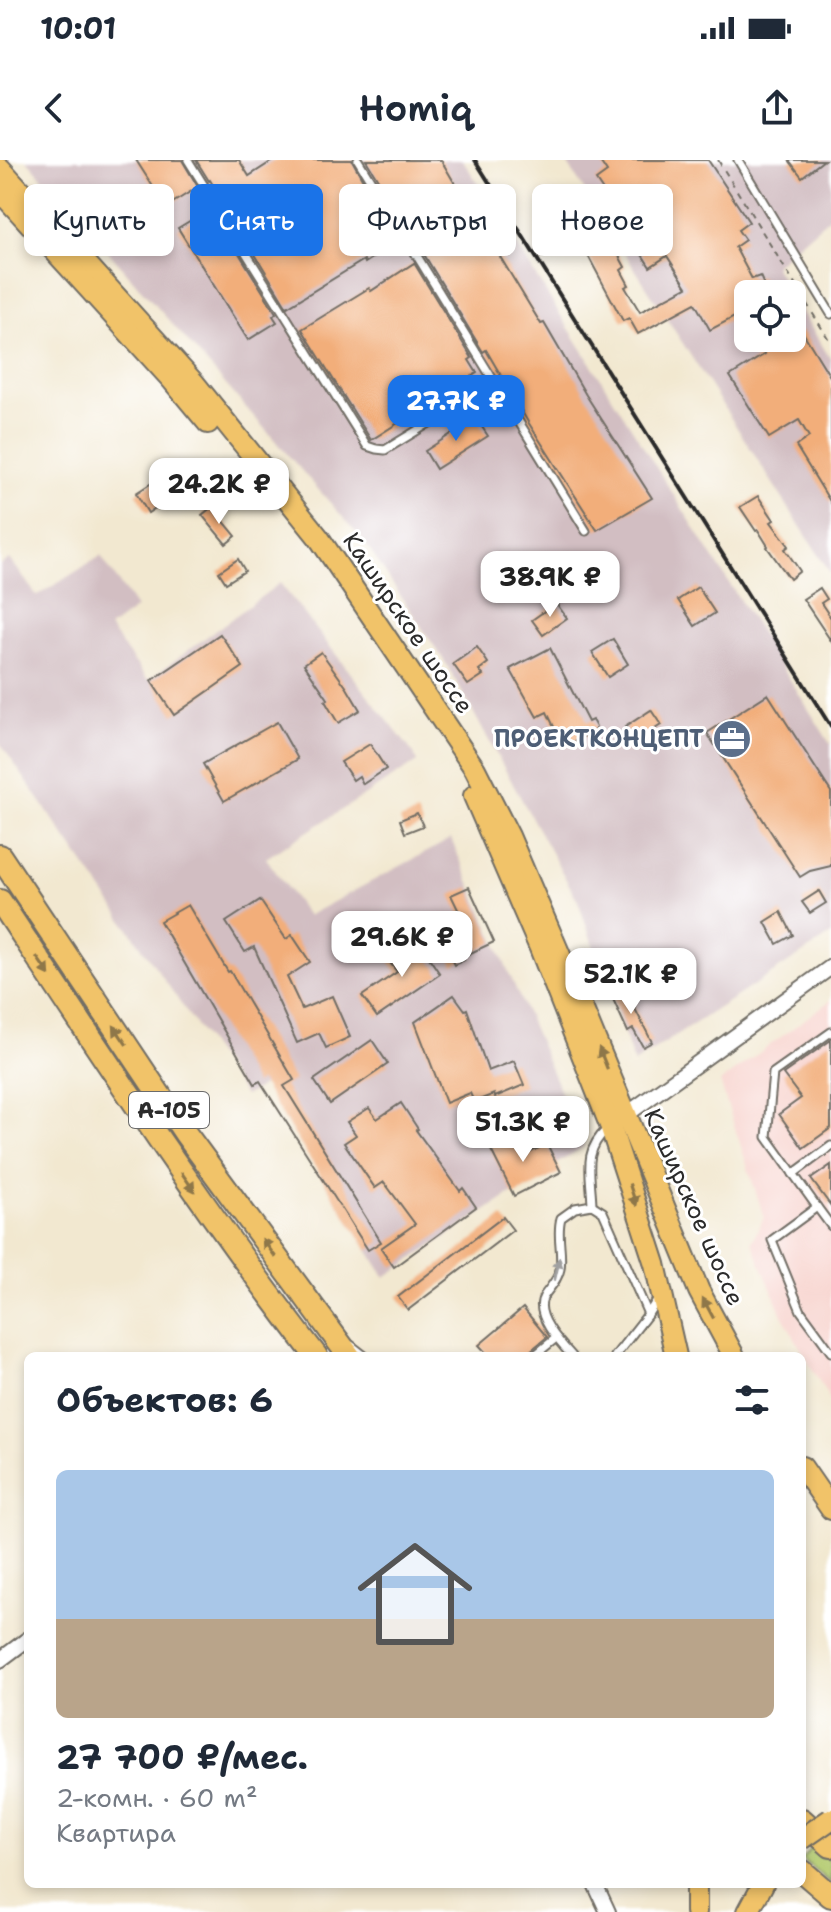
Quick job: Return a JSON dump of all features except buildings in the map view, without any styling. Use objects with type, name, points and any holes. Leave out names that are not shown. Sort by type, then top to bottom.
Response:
[{"type":"highway","name":"А-105","points":[[0,856],[185,1133],[346,1352]]},
{"type":"highway","name":"А-105","points":[[0,901],[163,1145],[262,1286],[313,1352]]},
{"type":"highway","points":[[806,1824],[831,1846]]},
{"type":"highway","points":[[806,1874],[831,1896]]},
{"type":"main road","name":"Каширское шоссе","points":[[0,168],[195,384],[319,538],[475,769],[509,836],[574,988],[618,1120]]},
{"type":"main road","name":"Каширское шоссе","points":[[0,191],[173,381],[309,545],[365,619],[433,725],[472,791],[618,1120],[699,1291],[732,1352]]},
{"type":"main road","points":[[618,1120],[675,1352]]},
{"type":"main road","points":[[655,1264],[656,1256],[666,1246],[677,1248],[685,1260]]},
{"type":"main road","points":[[806,1473],[831,1509]]},
{"type":"main road","points":[[806,1836],[831,1819]]},
{"type":"main road","points":[[696,1888],[696,1912]]},
{"type":"main road","points":[[748,1912],[761,1888]]},
{"type":"street","points":[[618,1120],[831,967]]},
{"type":"street","points":[[0,1660],[24,1642]]},
{"type":"street","points":[[597,1888],[608,1912]]},
{"type":"lane","points":[[188,160],[367,446],[385,450],[495,383]]},
{"type":"lane","points":[[358,160],[586,531]]},
{"type":"lane","points":[[738,160],[831,314]]},
{"type":"lane","points":[[831,1032],[773,1073],[767,1137],[831,1226]]},
{"type":"lane","points":[[592,1205],[589,1155],[596,1138],[618,1120]]},
{"type":"lane","points":[[793,1174],[831,1146]]},
{"type":"lane","points":[[568,1352],[556,1338],[540,1306],[560,1272],[561,1218],[575,1208],[592,1205],[603,1212],[648,1314]]},
{"type":"lane","points":[[817,1207],[772,1240],[801,1311],[831,1352]]},
{"type":"lane","points":[[298,1289],[360,1352]]},
{"type":"lane","points":[[618,1352],[661,1294]]},
{"type":"lane","points":[[539,1352],[556,1338]]},
{"type":"path","points":[[718,160],[831,343]]},
{"type":"shaded area","points":[[27,160],[463,160],[478,184],[339,184],[339,256],[516,256],[516,244],[831,745],[831,935],[634,1063],[578,901],[447,665],[363,540],[112,256],[174,256],[174,184],[48,184]]},
{"type":"shaded area","points":[[565,160],[831,160],[831,216],[774,266],[782,280],[734,280],[734,352],[806,352],[806,319],[831,360],[831,574],[627,256],[673,256],[673,184],[580,184]]},
{"type":"shaded area","points":[[101,556],[136,608],[109,628],[148,680],[280,583],[414,754],[417,762],[266,858],[307,916],[451,839],[584,1146],[385,1277],[263,1085],[245,1096],[0,743],[0,565],[10,559],[37,596]]},
{"type":"shaded area","points":[[831,1000],[831,1402],[806,1358],[806,1352],[803,1352],[782,1315],[752,1242],[764,1217],[720,1082]]},
{"type":"green space","points":[[813,1846],[831,1862],[831,1884],[806,1862],[806,1854]]},
{"type":"railway","points":[[475,160],[831,727]]},
{"type":"place","name":"ПРОЕКТКОНЦЕПТ","points":[[732,739]]}]
